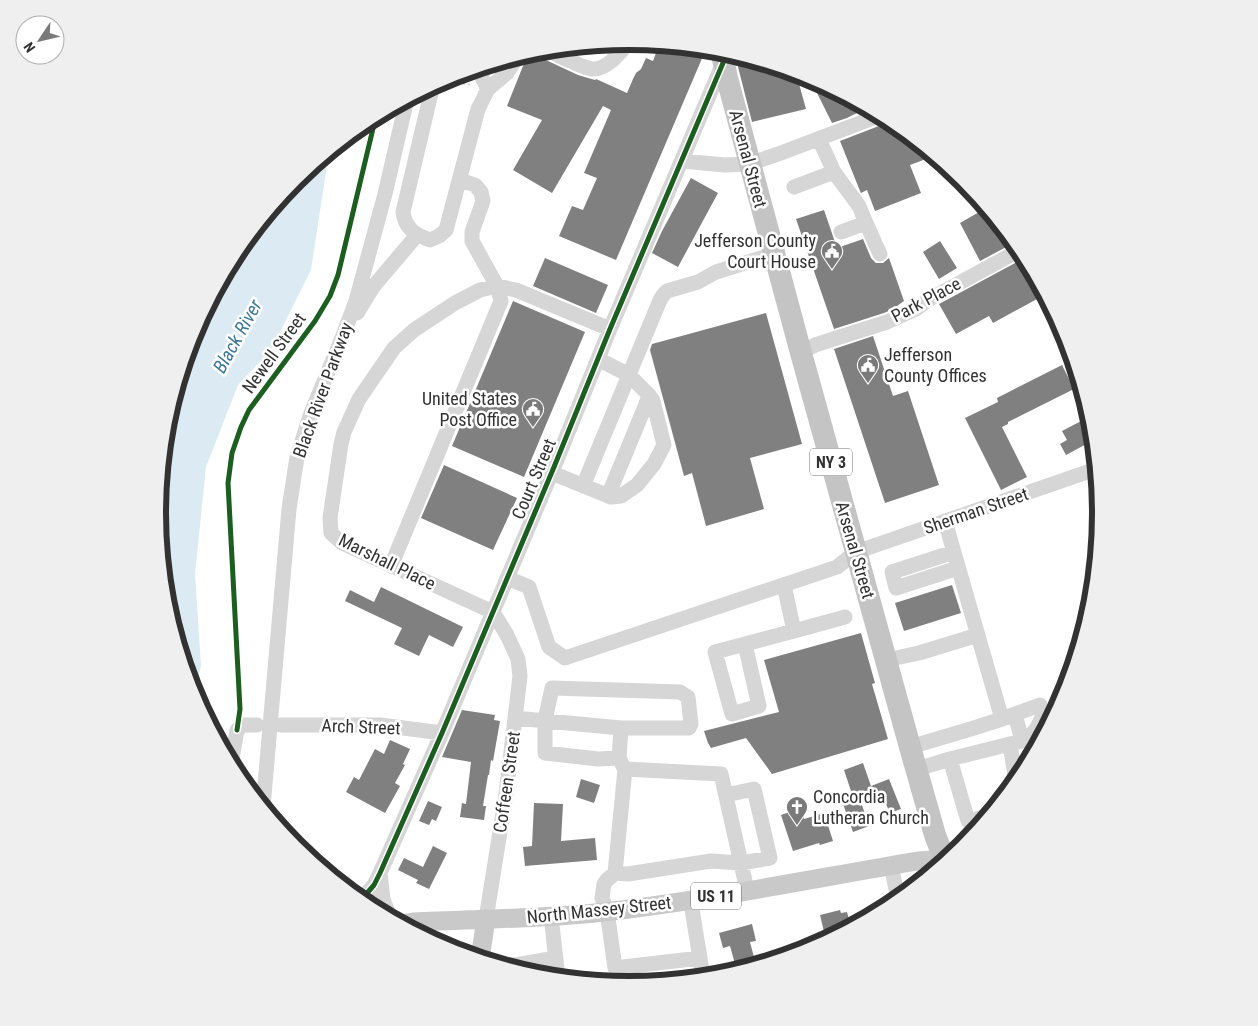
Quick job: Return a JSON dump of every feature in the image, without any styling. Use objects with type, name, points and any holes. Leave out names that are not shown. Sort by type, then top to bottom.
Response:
[{"type":"highway","name":"Arsenal Street","points":[[724,60],[749,164],[801,353],[935,835],[943,852]]},
{"type":"main road","name":"North Massey Street","points":[[413,922],[551,916],[607,911],[690,900],[892,865],[935,860]]},
{"type":"main road","name":"Coffeen Street","points":[[481,951],[486,919]]},
{"type":"street","points":[[558,56],[593,69],[607,64],[621,50]]},
{"type":"street","name":"Court Street","points":[[366,894],[380,874],[442,733],[682,161],[721,60]]},
{"type":"street","points":[[431,95],[403,212],[407,225],[416,235],[430,240],[446,230],[478,109],[488,89],[507,73],[512,65]]},
{"type":"street","points":[[481,75],[488,89]]},
{"type":"street","name":"Black River Parkway","points":[[264,797],[289,508],[297,458],[311,413],[356,301],[385,194],[405,108]]},
{"type":"street","points":[[682,161],[725,165],[749,164],[871,119]]},
{"type":"street","points":[[819,139],[834,172],[859,206],[880,254]]},
{"type":"street","points":[[794,187],[834,172]]},
{"type":"street","points":[[391,566],[501,301],[497,286],[472,241],[472,232],[483,201],[481,192],[475,185],[460,180]]},
{"type":"street","points":[[841,232],[866,223]]},
{"type":"street","points":[[344,333],[373,287],[416,235]]},
{"type":"street","points":[[583,486],[664,294],[667,291],[698,282],[716,272],[774,254]]},
{"type":"street","name":"Park Place","points":[[801,353],[815,345],[886,322],[916,309],[928,300],[1013,254]]},
{"type":"street","points":[[497,286],[516,290],[610,329]]},
{"type":"street","name":"Marshall Place","points":[[493,612],[342,544],[331,533],[330,518],[344,432],[359,400],[394,348],[414,330],[455,303],[480,290],[497,286]]},
{"type":"street","points":[[552,473],[608,496],[621,496],[637,485],[654,464],[664,445],[654,402],[649,395],[629,375],[598,359]]},
{"type":"street","points":[[608,496],[649,395]]},
{"type":"street","name":"Sherman Street","points":[[507,578],[530,587],[549,647],[565,658],[837,567],[856,552],[1090,471]]},
{"type":"street","points":[[945,522],[978,635],[1016,742],[1016,767]]},
{"type":"street","points":[[954,552],[892,572],[896,588],[958,568]]},
{"type":"street","points":[[784,584],[794,631]]},
{"type":"street","name":"Coffeen Street","points":[[486,919],[506,794],[520,676],[518,659],[507,635],[493,612]]},
{"type":"street","points":[[745,644],[845,617]]},
{"type":"street","points":[[886,660],[919,653],[978,635]]},
{"type":"street","points":[[515,718],[545,720],[621,728],[689,728],[691,724],[688,697],[680,692],[552,688],[545,720],[545,753],[598,758],[622,764],[721,774],[747,890]]},
{"type":"street","points":[[910,747],[1040,705],[1043,715],[1033,734],[1016,742],[976,751],[917,769]]},
{"type":"street","points":[[233,752],[237,730],[243,725],[257,725]]},
{"type":"street","name":"Arch Street","points":[[281,725],[380,725],[442,733]]},
{"type":"street","points":[[621,728],[622,764],[615,873],[604,884],[602,898],[607,911],[614,968],[700,958]]},
{"type":"street","points":[[950,759],[968,821],[976,819]]},
{"type":"street","points":[[615,873],[628,874],[711,861],[741,863],[770,858],[754,789],[726,795]]},
{"type":"street","points":[[892,865],[896,890]]},
{"type":"street","points":[[380,874],[386,907]]},
{"type":"street","points":[[690,900],[702,970]]},
{"type":"street","points":[[551,916],[557,970]]},
{"type":"street","points":[[532,965],[556,958]]},
{"type":"path","points":[[458,83],[488,89]]},
{"type":"water","name":"Black River","points":[[327,162],[311,270],[271,350],[238,385],[206,467],[195,574],[201,666],[198,680],[182,633],[175,603],[167,543],[167,483],[170,453],[182,393],[201,336],[228,281],[262,231],[281,208]]},
{"type":"building","points":[[659,51],[703,56],[616,260],[559,236],[572,206],[583,210],[597,178],[584,173],[611,110],[603,106],[552,193],[513,170],[542,120],[507,106],[525,62],[542,59],[578,75],[596,79],[627,93],[636,73],[641,69],[646,58],[653,61],[656,53]]},
{"type":"building","points":[[737,63],[799,82],[806,109],[752,122]]},
{"type":"building","points":[[815,89],[860,111],[832,123]]},
{"type":"building","points":[[881,125],[886,128],[927,159],[910,165],[921,193],[875,211],[867,190],[861,193],[840,141]]},
{"type":"building","points":[[691,178],[718,193],[678,267],[652,253]]},
{"type":"building","points":[[824,210],[837,248],[863,239],[871,258],[876,263],[883,263],[889,258],[904,301],[898,307],[834,329],[796,219]]},
{"type":"building","points":[[980,212],[1007,247],[980,261],[960,223]]},
{"type":"building","points":[[940,241],[957,268],[939,279],[923,252]]},
{"type":"building","points":[[545,258],[608,285],[596,313],[533,286]]},
{"type":"building","points":[[1017,262],[1037,299],[993,323],[989,316],[956,334],[939,304]]},
{"type":"building","points":[[513,301],[585,332],[524,477],[452,446]]},
{"type":"building","points":[[766,313],[802,444],[750,458],[764,509],[706,526],[692,473],[684,476],[650,350],[652,344]]},
{"type":"building","points":[[873,336],[893,396],[908,391],[939,485],[885,503],[834,349]]},
{"type":"building","points":[[1062,365],[1074,389],[1008,422],[1008,424],[1002,427],[1027,477],[1001,490],[965,418],[998,402],[997,398]]},
{"type":"building","points":[[1082,420],[1087,444],[1066,455],[1060,444],[1067,440],[1062,431]]},
{"type":"building","points":[[444,465],[517,498],[493,550],[421,518]]},
{"type":"building","points":[[952,585],[961,613],[904,631],[895,603]]},
{"type":"building","points":[[381,587],[463,627],[453,647],[429,635],[419,656],[394,644],[402,628],[345,601],[350,590],[374,602]]},
{"type":"building","points":[[861,633],[875,683],[872,684],[888,739],[772,774],[746,738],[711,748],[704,731],[779,712],[764,660]]},
{"type":"building","points":[[462,710],[495,715],[494,720],[500,721],[493,761],[491,760],[488,775],[483,806],[486,806],[484,820],[460,817],[462,803],[466,804],[471,762],[442,757]]},
{"type":"building","points":[[390,740],[410,749],[403,764],[405,765],[395,783],[400,786],[385,813],[346,792],[354,777],[359,780],[375,749],[384,754]]},
{"type":"building","points":[[863,763],[871,786],[889,779],[901,809],[890,813],[882,795],[861,802],[869,826],[853,832],[842,801],[853,797],[844,770]]},
{"type":"building","points":[[581,779],[600,785],[594,803],[576,797]]},
{"type":"building","points":[[428,801],[442,807],[436,821],[432,819],[429,825],[419,821]]},
{"type":"building","points":[[534,803],[563,804],[561,841],[595,838],[597,860],[525,866],[523,847],[532,846]]},
{"type":"building","points":[[801,808],[804,819],[824,813],[833,841],[793,851],[781,815]]},
{"type":"building","points":[[433,846],[447,853],[429,889],[416,883],[418,880],[398,870],[404,858],[423,867]]},
{"type":"building","points":[[840,910],[841,913],[847,912],[849,920],[824,933],[820,915]]},
{"type":"building","points":[[752,924],[756,941],[750,942],[754,958],[735,963],[730,946],[723,948],[719,933]]},
{"type":"cycle path","points":[[366,894],[374,885],[380,873],[442,733],[723,63]]},
{"type":"cycle path","name":"Newell Street","points":[[237,730],[240,709],[228,483],[232,453],[249,410],[315,321],[330,296],[338,275],[373,127]]},
{"type":"place","name":"Jefferson County Court House","points":[[832,270]]},
{"type":"place","name":"Jefferson County Offices","points":[[868,384]]},
{"type":"place","name":"United States Post Office","points":[[533,428]]},
{"type":"place","name":"Concordia Lutheran Church","points":[[797,826]]}]
